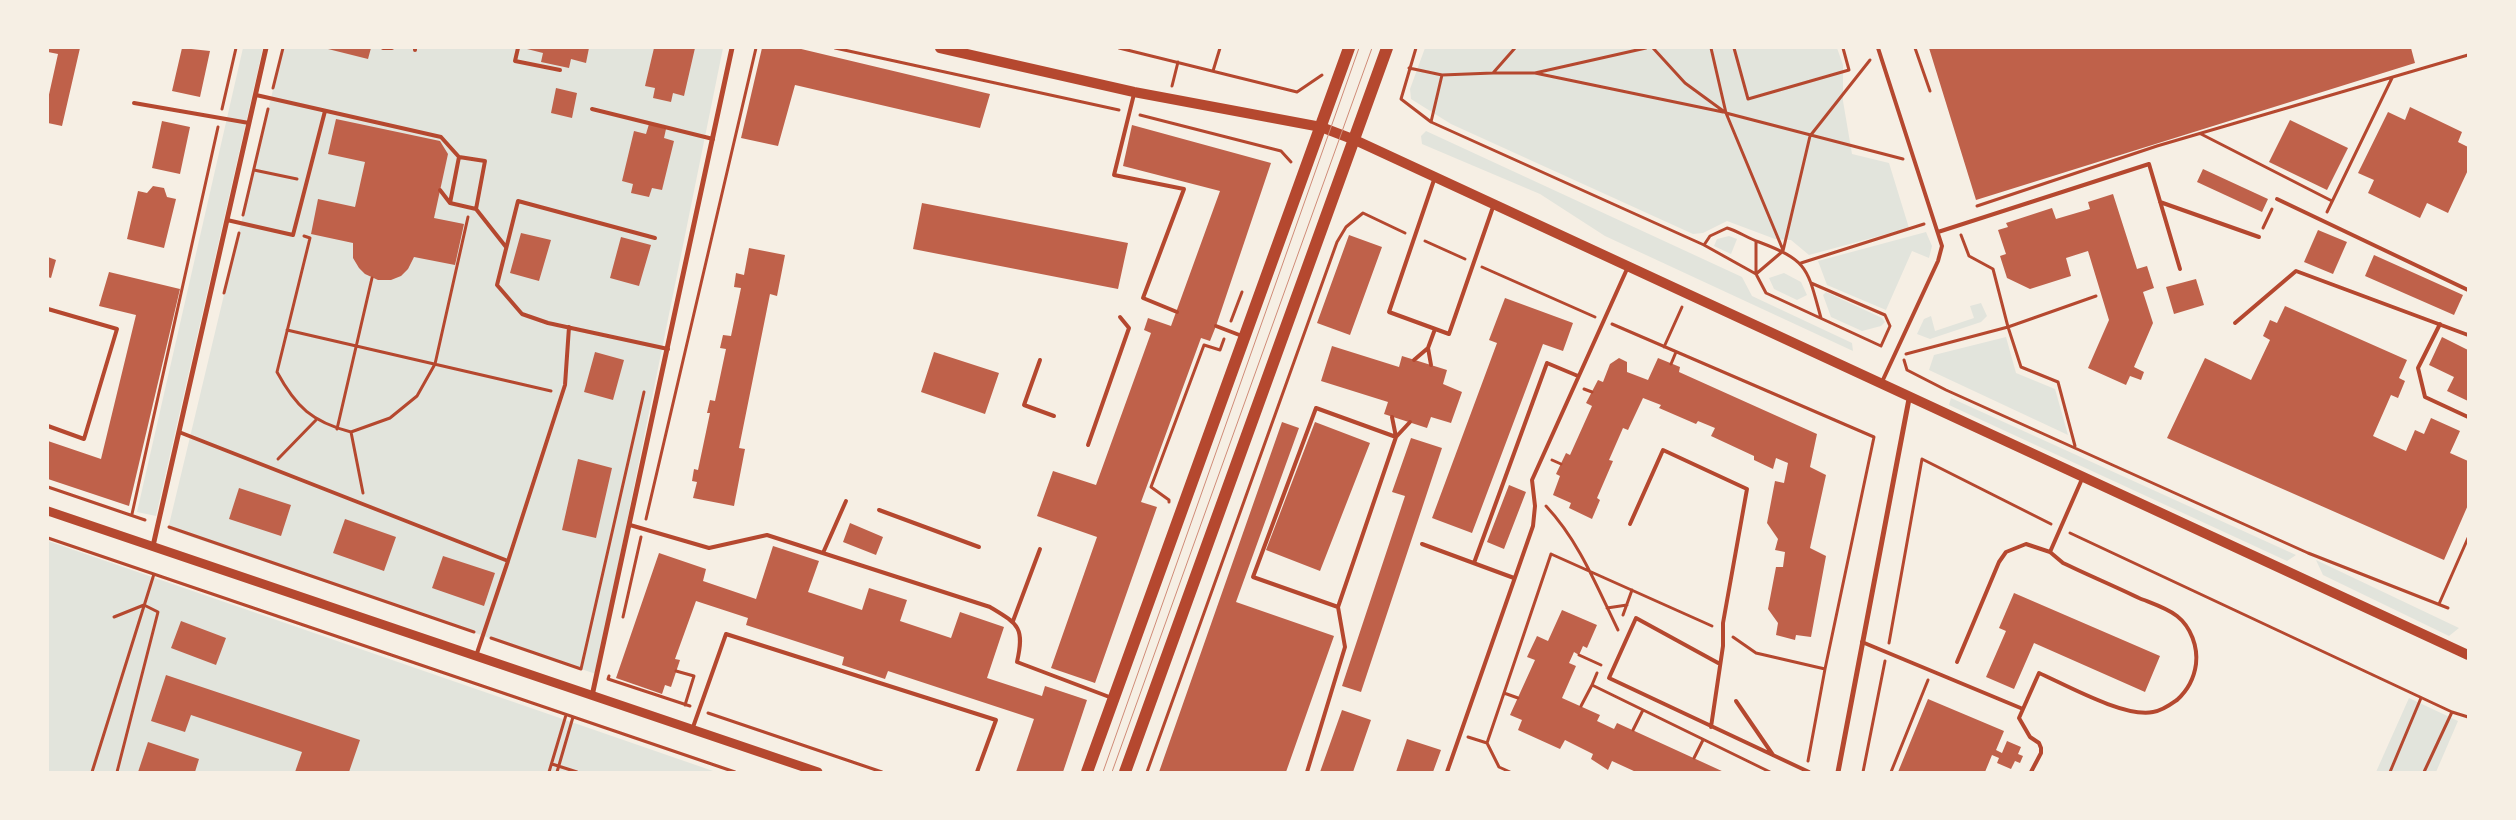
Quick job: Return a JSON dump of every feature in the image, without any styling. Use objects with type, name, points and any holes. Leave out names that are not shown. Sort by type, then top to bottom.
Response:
[{"type":"main road","points":[[940,48],[1134,92],[1321,126],[1435,177],[1909,400],[2083,477],[2468,655]]},
{"type":"main road","points":[[1087,772],[1349,48]]},
{"type":"main road","points":[[1125,772],[1387,48]]},
{"type":"street","points":[[152,546],[266,48]]},
{"type":"street","points":[[592,696],[732,48]]},
{"type":"street","points":[[1838,772],[1909,400]]},
{"type":"street","points":[[48,511],[818,772]]},
{"type":"lane","points":[[383,48],[392,48]]},
{"type":"lane","points":[[518,48],[516,61],[560,70]]},
{"type":"lane","points":[[1878,48],[1942,246],[1938,261],[1880,386]]},
{"type":"lane","points":[[1134,92],[1114,175],[1184,189],[1143,298],[1177,312]]},
{"type":"lane","points":[[256,95],[442,137],[459,156],[485,161],[476,209]]},
{"type":"lane","points":[[134,103],[249,123]]},
{"type":"lane","points":[[592,109],[712,139]]},
{"type":"lane","points":[[227,220],[293,235],[325,111]]},
{"type":"lane","points":[[450,203],[459,156]]},
{"type":"lane","points":[[1938,232],[2150,164],[2180,269]]},
{"type":"lane","points":[[1435,177],[1389,312],[1449,334],[1493,205]]},
{"type":"lane","points":[[440,190],[450,203],[476,209],[506,247]]},
{"type":"lane","points":[[2277,200],[2468,290]]},
{"type":"lane","points":[[655,238],[518,201],[497,285],[522,314],[548,324],[668,349]]},
{"type":"lane","points":[[2160,202],[2259,237]]},
{"type":"lane","points":[[1447,772],[1533,526],[1534,494],[1532,480],[1602,320],[1627,268]]},
{"type":"lane","points":[[2234,323],[2296,271],[2468,335]]},
{"type":"lane","points":[[48,309],[116,329],[84,439],[48,426]]},
{"type":"lane","points":[[1088,445],[1129,328],[1120,317]]},
{"type":"lane","points":[[2440,324],[2418,368],[2425,396],[2468,417]]},
{"type":"lane","points":[[1216,326],[1245,337]]},
{"type":"lane","points":[[476,656],[562,394],[569,327]]},
{"type":"lane","points":[[1430,365],[1428,348],[1435,329]]},
{"type":"lane","points":[[1414,360],[1428,348]]},
{"type":"lane","points":[[1040,360],[1024,405],[1054,416]]},
{"type":"lane","points":[[1474,563],[1547,363],[1578,376]]},
{"type":"lane","points":[[1338,607],[1253,576],[1316,408],[1396,437]]},
{"type":"lane","points":[[1392,417],[1396,437]]},
{"type":"lane","points":[[1307,772],[1345,647],[1338,607],[1396,437],[1410,422]]},
{"type":"lane","points":[[179,432],[508,561]]},
{"type":"lane","points":[[1630,524],[1663,450],[1747,490],[1722,622],[1720,664],[1711,727]]},
{"type":"lane","points":[[2050,552],[2083,477]]},
{"type":"lane","points":[[824,553],[846,501]]},
{"type":"lane","points":[[878,510],[979,547]]},
{"type":"lane","points":[[630,525],[709,548],[768,535],[990,607],[1013,621],[1022,641],[1017,662],[1114,699]]},
{"type":"lane","points":[[1422,544],[1514,578]]},
{"type":"lane","points":[[1957,662],[1999,562],[2006,552],[2026,544],[2050,552],[2062,564],[2177,616],[2188,628],[2194,641],[2197,658],[2194,676],[2185,693],[2170,705],[2153,712],[2133,712],[2039,673],[2018,718],[2030,738],[2038,743],[2041,748],[2041,753],[2031,772]]},
{"type":"lane","points":[[1013,621],[1040,548]]},
{"type":"lane","points":[[1720,664],[1636,618],[1609,678],[1808,772]]},
{"type":"lane","points":[[692,730],[726,634],[996,720],[977,772]]},
{"type":"lane","points":[[1862,642],[2023,709]]},
{"type":"lane","points":[[1736,701],[1774,756]]},
{"type":"path","points":[[132,514],[236,48]]},
{"type":"path","points":[[222,300],[283,48]]},
{"type":"path","points":[[622,623],[756,48]]},
{"type":"path","points":[[835,48],[1128,112],[1281,151],[1291,160],[1290,168]]},
{"type":"path","points":[[1119,48],[1134,49],[1298,92],[1324,74]]},
{"type":"path","points":[[1213,71],[1220,48]]},
{"type":"path","points":[[1416,48],[1401,99],[1431,122],[1704,245],[1756,274]]},
{"type":"path","points":[[1493,73],[1515,48]]},
{"type":"path","points":[[1535,73],[1646,48]]},
{"type":"path","points":[[1653,48],[1685,83],[1726,113]]},
{"type":"path","points":[[1711,48],[1726,113],[1783,251]]},
{"type":"path","points":[[1734,48],[1748,99],[1849,70],[1843,48]]},
{"type":"path","points":[[1756,274],[1783,251],[1810,136],[1878,48]]},
{"type":"path","points":[[1915,48],[1930,91]]},
{"type":"path","points":[[1169,99],[1178,62]]},
{"type":"path","points":[[1409,68],[1442,75],[1535,73],[1726,113],[1915,162]]},
{"type":"path","points":[[1431,122],[1442,75]]},
{"type":"path","points":[[2322,222],[2392,78]]},
{"type":"path","points":[[2201,133],[2332,201]]},
{"type":"path","points":[[254,170],[306,180]]},
{"type":"path","points":[[2259,237],[2277,200]]},
{"type":"path","points":[[305,226],[303,235],[310,238],[277,372],[290,394],[316,420],[350,432],[390,418],[417,396],[435,364],[470,208]]},
{"type":"path","points":[[1147,772],[1337,242],[1346,227],[1364,213],[1602,320],[1874,437],[1825,669],[1808,772]]},
{"type":"path","points":[[1958,226],[1969,256],[1994,269],[2008,327],[2021,368],[2058,382],[2075,447]]},
{"type":"path","points":[[1704,245],[1710,236],[1726,228],[1740,232],[1756,241],[1783,251],[1801,263],[1811,283],[1821,319]]},
{"type":"path","points":[[1756,241],[1756,274],[1766,293],[1881,346],[1890,326],[1885,315],[1811,283]]},
{"type":"path","points":[[337,429],[372,278]]},
{"type":"path","points":[[1166,509],[1170,500],[1151,487],[1204,345],[1220,350],[1245,285]]},
{"type":"path","points":[[1664,347],[1687,296]]},
{"type":"path","points":[[2096,296],[2008,327],[1902,356],[1907,370],[2308,552],[2448,608]]},
{"type":"path","points":[[287,330],[562,394]]},
{"type":"path","points":[[1671,364],[1676,352]]},
{"type":"path","points":[[270,468],[316,420]]},
{"type":"path","points":[[350,432],[366,506]]},
{"type":"path","points":[[1549,458],[1561,464]]},
{"type":"path","points":[[1863,772],[1922,459],[2060,528],[2452,712],[2468,717]]},
{"type":"path","points":[[48,487],[145,520]]},
{"type":"path","points":[[1534,494],[1563,524],[1590,572],[1618,630]]},
{"type":"path","points":[[170,519],[168,529],[581,669]]},
{"type":"path","points":[[48,538],[735,772]]},
{"type":"path","points":[[2439,604],[2468,538]]},
{"type":"path","points":[[1510,772],[1500,767],[1487,742],[1551,554],[1723,632],[1756,653],[1825,669]]},
{"type":"path","points":[[92,772],[154,574]]},
{"type":"path","points":[[114,617],[144,605],[158,612],[117,772]]},
{"type":"path","points":[[1607,608],[1627,605]]},
{"type":"path","points":[[1579,655],[1601,665]]},
{"type":"path","points":[[611,670],[608,679],[882,772]]},
{"type":"path","points":[[676,671],[694,676],[685,705]]},
{"type":"path","points":[[1891,772],[1932,671]]},
{"type":"path","points":[[1581,706],[1592,685]]},
{"type":"path","points":[[1504,693],[1518,698]]},
{"type":"path","points":[[2390,772],[2422,698]]},
{"type":"path","points":[[1633,730],[1643,710]]},
{"type":"path","points":[[2424,772],[2452,712]]},
{"type":"path","points":[[550,772],[566,715]]},
{"type":"path","points":[[557,772],[573,716]]},
{"type":"path","points":[[1460,735],[1487,742]]},
{"type":"path","points":[[1694,758],[1703,740]]},
{"type":"path","points":[[552,764],[577,772]]},
{"type":"shaded area","points":[[243,48],[263,48],[156,516],[137,512]]},
{"type":"shaded area","points":[[283,48],[723,48],[596,674],[168,529]]},
{"type":"shaded area","points":[[1425,48],[1837,48],[1843,65],[1843,101],[1852,154],[1889,163],[1909,228],[1809,255],[1791,240],[1775,239],[1727,221],[1703,233],[1693,234],[1451,124],[1411,99],[1410,89]]},
{"type":"shaded area","points":[[1426,131],[1742,277],[1752,296],[1852,343],[1853,351],[1605,236],[1540,194],[1422,144],[1421,136]]},
{"type":"shaded area","points":[[1926,232],[1932,246],[1929,258],[1912,251],[1886,310],[1827,285],[1818,261]]},
{"type":"shaded area","points":[[1729,236],[1737,239],[1731,254],[1714,246],[1717,239]]},
{"type":"shaded area","points":[[1784,273],[1801,282],[1807,295],[1797,300],[1774,289],[1769,278]]},
{"type":"shaded area","points":[[1826,292],[1882,318],[1885,322],[1881,326],[1862,331],[1831,317],[1823,295]]},
{"type":"shaded area","points":[[1981,303],[1987,316],[1981,322],[1930,339],[1917,334],[1924,319],[1931,316],[1935,331],[1974,318],[1970,306]]},
{"type":"shaded area","points":[[2006,337],[2016,373],[2055,389],[2068,435],[1929,370],[1934,355]]},
{"type":"shaded area","points":[[1951,398],[2296,555],[2287,561],[1949,405]]},
{"type":"shaded area","points":[[48,541],[716,772],[48,772]]},
{"type":"shaded area","points":[[2316,560],[2459,628],[2449,636],[2323,575]]},
{"type":"shaded area","points":[[2409,698],[2458,721],[2436,772],[2376,772]]},
{"type":"building","points":[[48,48],[80,48],[62,126],[48,123],[48,99],[58,54],[48,52]]},
{"type":"building","points":[[182,48],[210,51],[200,97],[172,91]]},
{"type":"building","points":[[324,48],[371,48],[368,59]]},
{"type":"building","points":[[523,48],[589,48],[586,63],[571,59],[569,68],[541,62],[543,53]]},
{"type":"building","points":[[654,48],[695,48],[684,96],[673,93],[671,102],[653,98],[655,88],[645,86]]},
{"type":"building","points":[[762,48],[797,48],[990,94],[980,128],[795,85],[778,146],[741,138]]},
{"type":"building","points":[[1929,48],[2411,48],[2415,63],[1976,200]]},
{"type":"building","points":[[556,88],[577,93],[572,118],[551,113]]},
{"type":"building","points":[[2410,107],[2462,132],[2458,142],[2468,147],[2468,170],[2448,213],[2427,203],[2420,218],[2368,193],[2374,180],[2358,173],[2388,112],[2405,120]]},
{"type":"building","points":[[336,119],[440,141],[448,154],[434,218],[464,224],[455,265],[414,257],[408,269],[401,276],[391,280],[378,280],[365,274],[359,268],[353,258],[353,243],[311,234],[318,199],[355,207],[365,162],[328,154]]},
{"type":"building","points":[[2290,120],[2348,148],[2327,190],[2269,162]]},
{"type":"building","points":[[162,121],[190,127],[180,174],[152,168]]},
{"type":"building","points":[[649,124],[666,129],[664,138],[674,141],[662,190],[652,188],[649,197],[631,193],[633,184],[622,181],[634,131],[646,134]]},
{"type":"building","points":[[1132,125],[1271,163],[1216,326],[1210,341],[1201,338],[1141,502],[1157,507],[1095,683],[1051,668],[1097,537],[1037,516],[1053,471],[1096,485],[1151,333],[1144,330],[1148,318],[1171,326],[1220,191],[1123,166]]},
{"type":"building","points":[[2203,169],[2268,199],[2262,212],[2197,182]]},
{"type":"building","points":[[153,186],[164,188],[167,197],[176,199],[164,248],[127,239],[138,191],[147,193]]},
{"type":"building","points":[[2113,194],[2137,269],[2147,266],[2154,288],[2143,292],[2153,323],[2134,367],[2144,372],[2141,380],[2130,376],[2126,385],[2088,368],[2109,320],[2088,251],[2066,258],[2071,276],[2030,289],[2007,278],[2000,256],[2006,254],[1998,230],[2008,227],[2006,223],[2052,208],[2056,219],[2090,209],[2088,202]]},
{"type":"building","points":[[922,203],[1128,243],[1118,289],[913,249]]},
{"type":"building","points":[[2318,230],[2347,242],[2333,274],[2304,262]]},
{"type":"building","points":[[521,233],[551,240],[539,281],[510,273]]},
{"type":"building","points":[[1349,235],[1382,247],[1350,335],[1317,323]]},
{"type":"building","points":[[621,237],[651,245],[639,286],[610,278]]},
{"type":"building","points":[[749,248],[785,255],[777,296],[770,294],[739,448],[745,449],[734,506],[693,498],[697,482],[692,481],[694,469],[698,470],[710,413],[707,413],[710,400],[715,401],[726,349],[720,348],[723,335],[731,336],[741,288],[734,287],[736,273],[744,275]]},
{"type":"building","points":[[2374,255],[2463,295],[2454,315],[2365,276]]},
{"type":"building","points":[[48,257],[56,260],[51,278],[48,277]]},
{"type":"building","points":[[109,272],[180,289],[129,506],[48,479],[48,441],[101,459],[136,315],[99,306]]},
{"type":"building","points":[[2196,279],[2204,305],[2174,314],[2166,287]]},
{"type":"building","points":[[1505,298],[1573,323],[1563,351],[1543,344],[1472,533],[1432,518],[1497,343],[1489,340]]},
{"type":"building","points":[[2285,306],[2407,360],[2399,378],[2405,381],[2398,398],[2391,395],[2373,436],[2406,451],[2415,430],[2424,434],[2431,418],[2460,431],[2450,453],[2468,461],[2468,505],[2444,560],[2167,438],[2205,358],[2251,380],[2270,340],[2263,336],[2270,320],[2277,323]]},
{"type":"building","points":[[2442,337],[2468,350],[2468,401],[2447,391],[2454,377],[2429,365]]},
{"type":"building","points":[[1332,346],[1399,367],[1402,356],[1447,370],[1443,384],[1462,392],[1451,423],[1431,417],[1427,428],[1384,414],[1388,402],[1321,381]]},
{"type":"building","points":[[595,352],[624,360],[613,400],[584,392]]},
{"type":"building","points":[[934,352],[999,373],[985,414],[921,392]]},
{"type":"building","points":[[1619,358],[1627,362],[1627,372],[1648,380],[1658,358],[1680,367],[1679,372],[1817,434],[1810,467],[1826,475],[1810,548],[1826,556],[1811,637],[1796,635],[1795,640],[1776,635],[1778,623],[1768,609],[1776,567],[1783,567],[1785,552],[1775,550],[1778,539],[1767,523],[1775,481],[1784,483],[1788,463],[1776,458],[1773,469],[1754,460],[1754,456],[1711,436],[1715,428],[1698,421],[1696,424],[1659,408],[1661,405],[1643,398],[1628,430],[1623,428],[1609,460],[1613,461],[1597,498],[1600,500],[1592,519],[1569,508],[1571,503],[1553,495],[1560,476],[1556,474],[1566,453],[1570,455],[1592,406],[1586,403],[1598,380],[1603,382],[1610,364]]},
{"type":"building","points":[[1282,422],[1299,428],[1236,602],[1334,636],[1286,772],[1159,772]]},
{"type":"building","points":[[1315,422],[1370,443],[1320,571],[1266,550]]},
{"type":"building","points":[[1411,438],[1442,448],[1361,692],[1342,686],[1405,496],[1392,492]]},
{"type":"building","points":[[578,459],[612,468],[596,538],[562,530]]},
{"type":"building","points":[[1509,485],[1526,492],[1504,549],[1487,542]]},
{"type":"building","points":[[239,488],[291,505],[281,536],[229,519]]},
{"type":"building","points":[[345,519],[396,537],[384,571],[333,553]]},
{"type":"building","points":[[850,523],[883,537],[876,555],[843,542]]},
{"type":"building","points":[[773,546],[819,561],[808,592],[862,610],[869,588],[907,600],[900,621],[951,638],[960,612],[1004,627],[987,678],[1042,696],[1045,686],[1087,700],[1063,772],[1016,772],[1034,719],[888,671],[885,679],[842,665],[844,657],[746,625],[748,618],[696,601],[675,659],[680,660],[671,687],[665,685],[662,694],[616,678],[659,553],[706,569],[703,581],[756,599]]},
{"type":"building","points":[[443,556],[495,573],[484,606],[432,588]]},
{"type":"building","points":[[2014,593],[2160,656],[2145,692],[2034,643],[2014,689],[1986,677],[2006,631],[1999,628]]},
{"type":"building","points":[[1562,610],[1597,625],[1587,648],[1583,646],[1579,655],[1574,652],[1569,663],[1576,666],[1562,698],[1600,715],[1597,721],[1614,729],[1617,723],[1724,772],[1636,772],[1612,761],[1608,770],[1591,759],[1593,754],[1565,740],[1560,749],[1518,730],[1522,720],[1510,715],[1535,660],[1527,657],[1537,636],[1548,641]]},
{"type":"building","points":[[181,621],[226,638],[216,665],[171,648]]},
{"type":"building","points":[[166,675],[360,740],[349,772],[295,772],[302,752],[191,715],[185,732],[151,721]]},
{"type":"building","points":[[1928,699],[2004,731],[1996,750],[2002,753],[2007,741],[2021,747],[2018,754],[2023,756],[2020,763],[2015,761],[2011,769],[1997,763],[1999,758],[1992,755],[1985,772],[1898,772]]},
{"type":"building","points":[[1342,710],[1371,720],[1353,772],[1320,772]]},
{"type":"building","points":[[1407,739],[1441,750],[1433,772],[1396,772]]},
{"type":"building","points":[[148,742],[199,759],[195,772],[138,772]]},
{"type":"tram line","points":[[1103,772],[1359,48]]},
{"type":"tram line","points":[[1112,772],[1372,48]]}]
